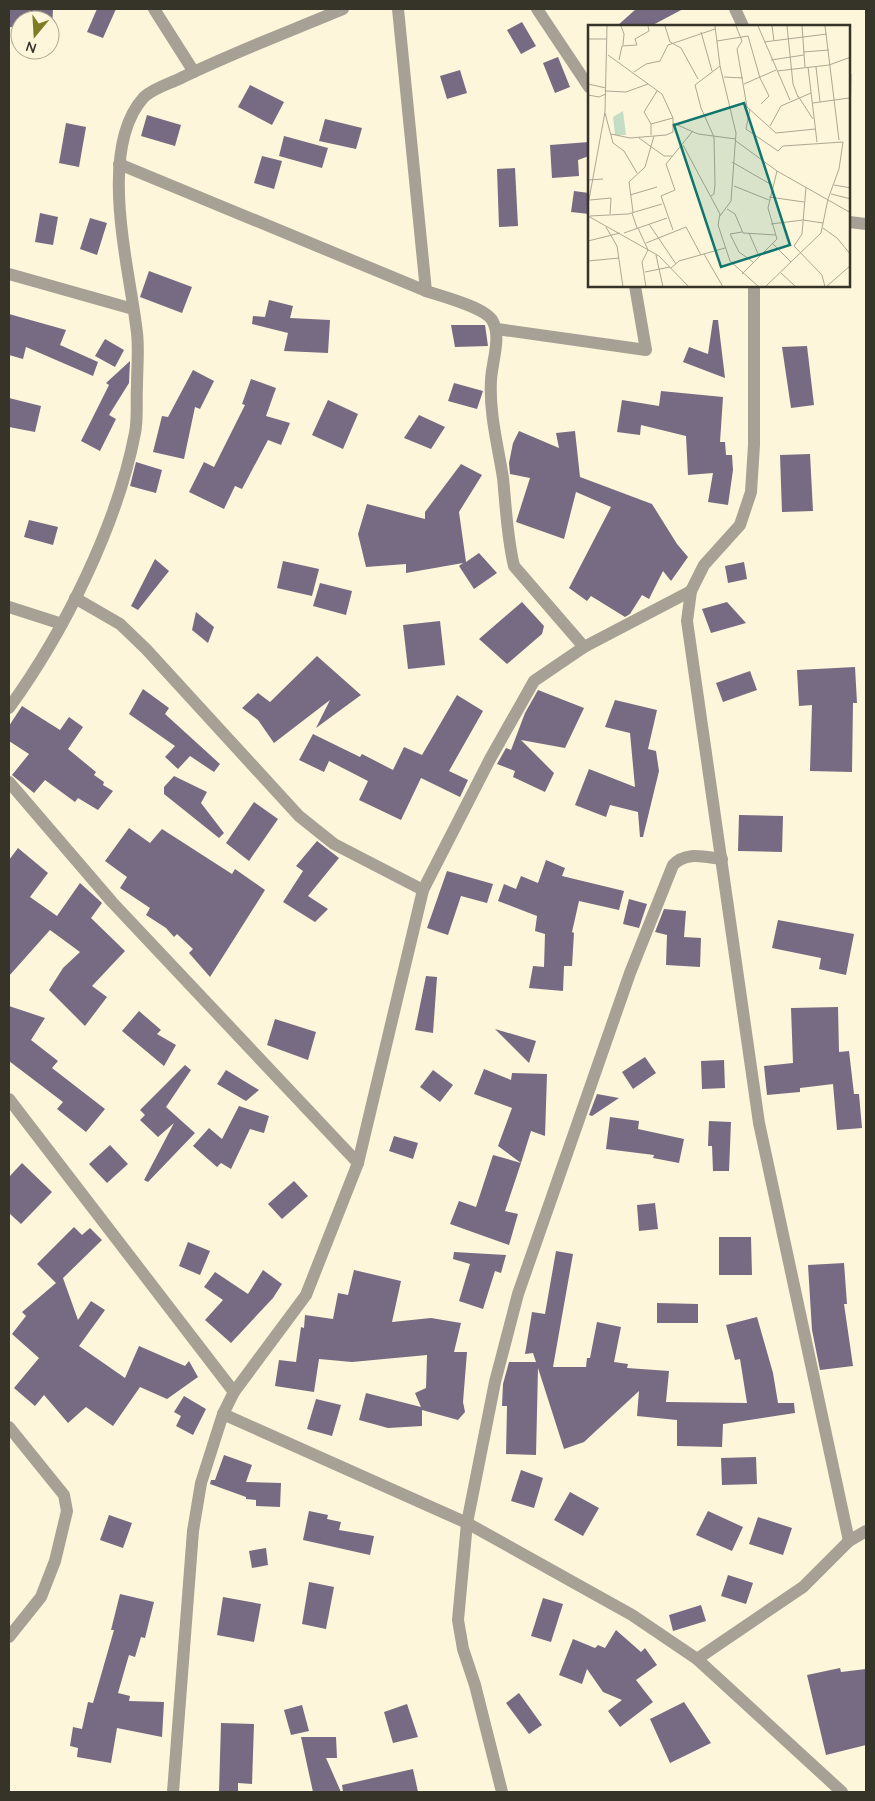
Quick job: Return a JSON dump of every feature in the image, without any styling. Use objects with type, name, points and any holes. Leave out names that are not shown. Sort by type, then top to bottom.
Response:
[{"type":"street","points":[[154,9],[194,72]]},
{"type":"street","points":[[9,708],[62,624],[75,598],[115,509],[135,432],[138,336],[125,259],[118,187],[119,164],[130,117],[146,95],[194,72],[343,9]]},
{"type":"street","points":[[398,9],[426,291]]},
{"type":"street","points":[[537,9],[588,86]]},
{"type":"street","points":[[735,9],[743,25]]},
{"type":"street","points":[[119,164],[426,291],[468,305],[491,317],[497,329],[491,380],[492,410],[503,478],[510,550],[514,566],[584,647]]},
{"type":"street","points":[[850,222],[866,224]]},
{"type":"street","points":[[9,274],[133,309]]},
{"type":"street","points":[[497,329],[646,350],[635,288]]},
{"type":"street","points":[[754,288],[754,445],[751,492],[740,525],[704,565],[691,591],[687,621],[760,1123],[849,1541]]},
{"type":"street","points":[[173,1792],[193,1531],[201,1484],[223,1414],[234,1392],[306,1295],[358,1163],[424,890],[490,759],[534,681],[584,647],[691,591]]},
{"type":"street","points":[[75,598],[120,624],[146,649],[299,816],[334,844],[424,890]]},
{"type":"street","points":[[9,607],[62,624]]},
{"type":"street","points":[[9,782],[112,902],[358,1163]]},
{"type":"street","points":[[502,1792],[475,1685],[462,1650],[458,1620],[467,1523],[495,1382],[518,1294],[630,973],[673,865],[680,858],[689,856],[722,859]]},
{"type":"street","points":[[9,1099],[234,1392]]},
{"type":"street","points":[[223,1414],[467,1523],[615,1605],[698,1659],[842,1792]]},
{"type":"street","points":[[9,1427],[64,1495],[67,1510],[55,1561],[41,1597],[9,1637]]},
{"type":"street","points":[[698,1659],[803,1587],[849,1541],[866,1532]]},
{"type":"building","points":[[9,9],[53,9],[10,10],[9,27]]},
{"type":"building","points":[[97,9],[116,9],[103,38],[87,32]]},
{"type":"building","points":[[636,9],[683,9],[653,25],[618,25]]},
{"type":"building","points":[[522,22],[536,46],[521,54],[507,30]]},
{"type":"building","points":[[558,57],[570,87],[555,93],[543,63]]},
{"type":"building","points":[[460,70],[467,93],[447,99],[440,76]]},
{"type":"building","points":[[250,85],[284,102],[272,125],[238,107]]},
{"type":"building","points":[[147,115],[181,125],[175,146],[141,136]]},
{"type":"building","points":[[325,119],[362,128],[356,149],[319,141]]},
{"type":"building","points":[[66,123],[86,127],[79,167],[59,163]]},
{"type":"building","points":[[284,136],[328,148],[322,168],[279,156]]},
{"type":"building","points":[[588,142],[588,156],[578,160],[579,176],[552,178],[550,145]]},
{"type":"building","points":[[262,156],[282,161],[274,189],[254,183]]},
{"type":"building","points":[[515,168],[518,226],[499,227],[497,169]]},
{"type":"building","points":[[574,191],[588,193],[588,214],[571,212]]},
{"type":"building","points":[[40,213],[58,217],[53,245],[35,242]]},
{"type":"building","points":[[90,218],[107,223],[97,255],[80,249]]},
{"type":"building","points":[[149,271],[192,287],[182,313],[140,297]]},
{"type":"building","points":[[269,300],[293,306],[290,318],[330,320],[328,353],[284,351],[288,333],[252,324],[253,316],[265,317]]},
{"type":"building","points":[[9,314],[66,330],[60,345],[98,362],[93,376],[26,347],[23,359],[9,355]]},
{"type":"building","points":[[713,320],[718,320],[725,378],[683,362],[689,347],[708,354]]},
{"type":"building","points":[[451,325],[485,325],[488,346],[455,347]]},
{"type":"building","points":[[105,339],[124,350],[115,367],[95,356]]},
{"type":"building","points":[[807,346],[814,405],[791,408],[782,347]]},
{"type":"building","points":[[130,361],[129,383],[109,415],[116,419],[100,451],[81,441],[109,385],[106,383]]},
{"type":"building","points":[[193,370],[214,381],[200,409],[195,407],[184,459],[153,452],[162,416],[168,417]]},
{"type":"building","points":[[251,379],[276,388],[266,416],[290,423],[281,445],[268,440],[242,489],[235,486],[224,509],[189,492],[204,462],[214,467],[245,405],[242,404]]},
{"type":"building","points":[[454,383],[483,391],[477,409],[448,401]]},
{"type":"building","points":[[661,391],[723,397],[720,442],[725,442],[726,455],[732,455],[733,470],[728,505],[708,502],[713,473],[688,475],[686,436],[641,425],[640,435],[617,432],[622,400],[659,406]]},
{"type":"building","points":[[9,398],[41,406],[35,432],[9,427]]},
{"type":"building","points":[[328,400],[358,414],[343,449],[312,435]]},
{"type":"building","points":[[419,415],[445,427],[431,449],[404,438]]},
{"type":"building","points":[[519,431],[559,448],[556,433],[575,431],[580,477],[652,504],[677,544],[688,557],[671,581],[663,571],[649,599],[642,595],[630,614],[625,617],[591,596],[587,601],[569,588],[611,507],[576,492],[564,539],[516,522],[530,478],[510,474],[509,463],[513,443]]},
{"type":"building","points":[[810,454],[813,511],[782,512],[780,455]]},
{"type":"building","points":[[136,462],[162,470],[156,493],[130,486]]},
{"type":"building","points":[[461,464],[482,475],[459,512],[466,562],[479,553],[497,573],[474,589],[459,566],[463,563],[406,573],[406,564],[366,567],[358,534],[367,504],[425,519],[425,512]]},
{"type":"building","points":[[29,520],[58,527],[53,545],[24,537]]},
{"type":"building","points":[[155,559],[169,571],[138,610],[131,606]]},
{"type":"building","points":[[283,561],[319,569],[312,596],[277,588]]},
{"type":"building","points":[[744,562],[747,579],[728,583],[725,566]]},
{"type":"building","points":[[320,583],[352,591],[346,615],[313,606]]},
{"type":"building","points":[[522,602],[544,626],[542,634],[507,664],[479,639]]},
{"type":"building","points":[[727,602],[746,623],[711,633],[702,609]]},
{"type":"building","points":[[196,612],[214,627],[208,643],[192,630]]},
{"type":"building","points":[[440,621],[445,665],[408,669],[403,625]]},
{"type":"building","points":[[317,656],[361,695],[316,728],[330,700],[274,743],[258,720],[242,708],[258,693],[270,702]]},
{"type":"building","points":[[855,667],[857,703],[853,703],[852,772],[810,771],[812,705],[799,706],[797,670]]},
{"type":"building","points":[[750,671],[757,690],[723,702],[716,683]]},
{"type":"building","points":[[143,689],[169,708],[165,714],[220,764],[214,772],[190,756],[178,769],[165,757],[175,746],[129,714]]},
{"type":"building","points":[[538,690],[584,708],[565,748],[521,740],[554,773],[545,792],[513,777],[515,771],[497,764],[506,748],[511,750],[525,713]]},
{"type":"building","points":[[457,695],[483,711],[449,771],[468,780],[460,797],[421,778],[401,820],[359,800],[368,781],[329,761],[324,772],[299,760],[313,734],[360,757],[362,754],[393,770],[404,747],[422,755]]},
{"type":"building","points":[[615,700],[657,710],[648,749],[656,751],[659,771],[643,837],[640,837],[638,812],[610,805],[606,817],[575,805],[589,769],[635,787],[630,733],[605,727]]},
{"type":"building","points":[[22,706],[60,730],[69,717],[83,727],[68,749],[96,772],[94,775],[104,782],[103,785],[113,791],[98,810],[78,798],[75,802],[45,780],[34,793],[12,775],[29,754],[9,741],[9,726]]},
{"type":"building","points":[[174,776],[207,792],[201,803],[224,833],[219,838],[164,794],[164,787]]},
{"type":"building","points":[[254,802],[278,819],[249,861],[226,843]]},
{"type":"building","points":[[739,815],[783,816],[782,852],[738,851]]},
{"type":"building","points":[[129,828],[150,843],[162,829],[232,874],[235,869],[265,890],[210,977],[189,953],[193,949],[177,934],[174,937],[166,928],[146,915],[150,908],[120,888],[127,877],[105,861]]},
{"type":"building","points":[[317,841],[339,858],[308,896],[328,909],[315,922],[283,902],[303,871],[296,866]]},
{"type":"building","points":[[18,848],[48,873],[30,897],[57,916],[80,883],[102,903],[91,918],[125,951],[92,986],[107,997],[85,1026],[49,990],[63,968],[80,952],[50,930],[9,976],[9,860]]},
{"type":"building","points":[[546,860],[565,868],[562,876],[624,891],[619,910],[579,901],[572,932],[574,933],[572,966],[564,966],[563,991],[529,988],[533,966],[544,967],[545,934],[535,931],[537,916],[498,901],[504,884],[516,889],[521,876],[538,883]]},
{"type":"building","points":[[447,871],[493,884],[487,903],[461,896],[448,935],[427,928]]},
{"type":"building","points":[[629,899],[647,904],[639,928],[623,924]]},
{"type":"building","points":[[664,909],[686,911],[684,937],[701,938],[700,967],[666,965],[667,935],[655,932]]},
{"type":"building","points":[[778,920],[854,934],[846,975],[819,969],[821,958],[772,948]]},
{"type":"building","points":[[426,976],[437,977],[433,1033],[415,1030]]},
{"type":"building","points":[[9,1006],[45,1018],[31,1040],[58,1061],[52,1068],[105,1109],[86,1132],[57,1109],[63,1102],[9,1061]]},
{"type":"building","points":[[838,1007],[839,1052],[849,1051],[854,1094],[859,1094],[862,1128],[837,1130],[833,1084],[800,1088],[800,1092],[767,1095],[764,1066],[793,1063],[791,1008]]},
{"type":"building","points":[[139,1011],[161,1030],[157,1034],[176,1045],[164,1066],[122,1031]]},
{"type":"building","points":[[275,1019],[316,1032],[308,1060],[267,1045]]},
{"type":"building","points":[[495,1029],[536,1041],[529,1063]]},
{"type":"building","points":[[645,1057],[656,1073],[633,1089],[622,1072]]},
{"type":"building","points":[[724,1060],[725,1088],[702,1089],[701,1061]]},
{"type":"building","points":[[185,1065],[191,1070],[166,1107],[195,1133],[148,1182],[144,1180],[174,1123],[158,1137],[140,1120],[145,1115],[140,1110]]},
{"type":"building","points":[[484,1069],[511,1080],[512,1073],[547,1074],[545,1136],[531,1131],[521,1163],[498,1146],[512,1108],[474,1094]]},
{"type":"building","points":[[226,1070],[259,1090],[246,1101],[217,1084]]},
{"type":"building","points":[[433,1070],[453,1085],[440,1102],[420,1087]]},
{"type":"building","points":[[597,1094],[619,1098],[592,1116],[589,1115]]},
{"type":"building","points":[[239,1106],[269,1116],[264,1133],[250,1129],[231,1169],[221,1163],[217,1167],[193,1146],[209,1128],[222,1139]]},
{"type":"building","points":[[610,1117],[639,1121],[638,1129],[684,1139],[679,1163],[653,1158],[654,1155],[606,1149]]},
{"type":"building","points":[[709,1121],[731,1122],[729,1171],[713,1171],[712,1146],[708,1146]]},
{"type":"building","points":[[394,1136],[418,1143],[413,1159],[389,1151]]},
{"type":"building","points":[[110,1145],[128,1164],[107,1183],[89,1164]]},
{"type":"building","points":[[493,1155],[521,1163],[505,1211],[518,1214],[509,1245],[450,1224],[459,1201],[476,1207]]},
{"type":"building","points":[[22,1163],[52,1192],[21,1224],[9,1213],[9,1177]]},
{"type":"building","points":[[294,1181],[308,1196],[282,1219],[268,1204]]},
{"type":"building","points":[[655,1203],[658,1229],[639,1231],[637,1205]]},
{"type":"building","points":[[74,1227],[82,1235],[90,1228],[102,1240],[63,1278],[78,1320],[91,1301],[105,1310],[79,1346],[125,1378],[139,1346],[185,1366],[189,1361],[198,1377],[167,1399],[140,1387],[113,1426],[86,1407],[68,1423],[44,1395],[35,1406],[14,1388],[39,1358],[12,1334],[26,1316],[22,1312],[56,1283],[37,1264]]},
{"type":"building","points":[[719,1237],[751,1237],[752,1275],[719,1275]]},
{"type":"building","points":[[188,1242],[210,1251],[200,1275],[179,1266]]},
{"type":"building","points":[[556,1251],[573,1254],[553,1367],[586,1367],[587,1358],[590,1358],[597,1322],[621,1327],[614,1362],[628,1364],[627,1368],[669,1371],[666,1402],[747,1403],[740,1359],[735,1360],[726,1325],[757,1317],[773,1373],[778,1403],[794,1403],[795,1413],[723,1424],[722,1447],[677,1446],[677,1420],[637,1416],[639,1391],[584,1442],[564,1449],[538,1368],[536,1455],[506,1454],[507,1406],[502,1406],[503,1384],[509,1362],[536,1362],[533,1353],[525,1354],[532,1312],[545,1314]]},
{"type":"building","points":[[454,1252],[506,1255],[501,1273],[495,1271],[483,1309],[459,1301],[470,1264],[453,1259]]},
{"type":"building","points":[[844,1263],[847,1304],[844,1304],[853,1366],[820,1370],[812,1330],[808,1265]]},
{"type":"building","points":[[263,1270],[282,1284],[273,1298],[231,1343],[205,1320],[223,1300],[204,1287],[215,1272],[248,1294]]},
{"type":"building","points":[[354,1270],[401,1281],[392,1322],[431,1318],[461,1323],[454,1352],[467,1352],[463,1402],[465,1412],[458,1420],[422,1410],[422,1426],[388,1428],[359,1420],[366,1393],[421,1407],[415,1393],[426,1388],[427,1355],[352,1362],[319,1359],[314,1392],[275,1386],[279,1360],[296,1362],[301,1327],[304,1328],[305,1315],[333,1319],[338,1293],[348,1295]]},
{"type":"building","points":[[657,1303],[698,1304],[698,1323],[657,1323]]},
{"type":"building","points":[[184,1396],[206,1409],[193,1435],[176,1426],[181,1416],[174,1412]]},
{"type":"building","points":[[316,1399],[341,1405],[332,1436],[307,1429]]},
{"type":"building","points":[[224,1455],[252,1465],[246,1482],[281,1483],[280,1507],[256,1506],[256,1500],[246,1499],[246,1497],[210,1484],[211,1480],[215,1480]]},
{"type":"building","points":[[756,1457],[757,1484],[722,1485],[721,1458]]},
{"type":"building","points":[[521,1470],[543,1478],[534,1508],[511,1501]]},
{"type":"building","points":[[570,1492],[599,1508],[583,1536],[554,1520]]},
{"type":"building","points":[[309,1511],[328,1515],[327,1519],[341,1522],[339,1530],[374,1536],[370,1555],[303,1540]]},
{"type":"building","points":[[708,1511],[743,1527],[732,1551],[696,1535]]},
{"type":"building","points":[[109,1515],[132,1523],[123,1548],[100,1540]]},
{"type":"building","points":[[758,1517],[792,1528],[783,1555],[749,1544]]},
{"type":"building","points":[[266,1548],[268,1565],[252,1568],[249,1551]]},
{"type":"building","points":[[728,1575],[753,1583],[746,1604],[721,1596]]},
{"type":"building","points":[[309,1582],[334,1587],[326,1629],[302,1624]]},
{"type":"building","points":[[120,1594],[154,1602],[145,1638],[141,1637],[135,1657],[129,1655],[118,1693],[130,1696],[129,1701],[164,1702],[162,1737],[117,1728],[111,1763],[77,1757],[78,1748],[70,1746],[73,1727],[82,1729],[88,1702],[93,1703],[114,1630],[111,1630]]},
{"type":"building","points":[[223,1597],[261,1604],[254,1642],[217,1635]]},
{"type":"building","points":[[543,1598],[563,1604],[551,1642],[531,1636]]},
{"type":"building","points":[[701,1605],[706,1621],[673,1631],[669,1615]]},
{"type":"building","points":[[616,1630],[641,1652],[645,1648],[657,1665],[636,1680],[653,1702],[620,1727],[608,1711],[622,1700],[603,1692],[587,1669],[582,1684],[559,1675],[573,1639],[595,1648],[598,1645],[605,1648]]},
{"type":"building","points":[[840,1668],[841,1672],[866,1669],[866,1745],[826,1755],[807,1675]]},
{"type":"building","points":[[519,1693],[542,1725],[529,1734],[506,1703]]},
{"type":"building","points":[[684,1702],[711,1743],[670,1763],[650,1719]]},
{"type":"building","points":[[407,1704],[418,1737],[393,1743],[384,1712]]},
{"type":"building","points":[[302,1705],[309,1731],[291,1735],[284,1710]]},
{"type":"building","points":[[221,1723],[254,1724],[252,1784],[238,1783],[238,1792],[219,1792]]},
{"type":"building","points":[[301,1737],[336,1737],[337,1758],[326,1758],[341,1792],[313,1792]]},
{"type":"building","points":[[413,1769],[418,1792],[343,1792],[342,1785]]}]
